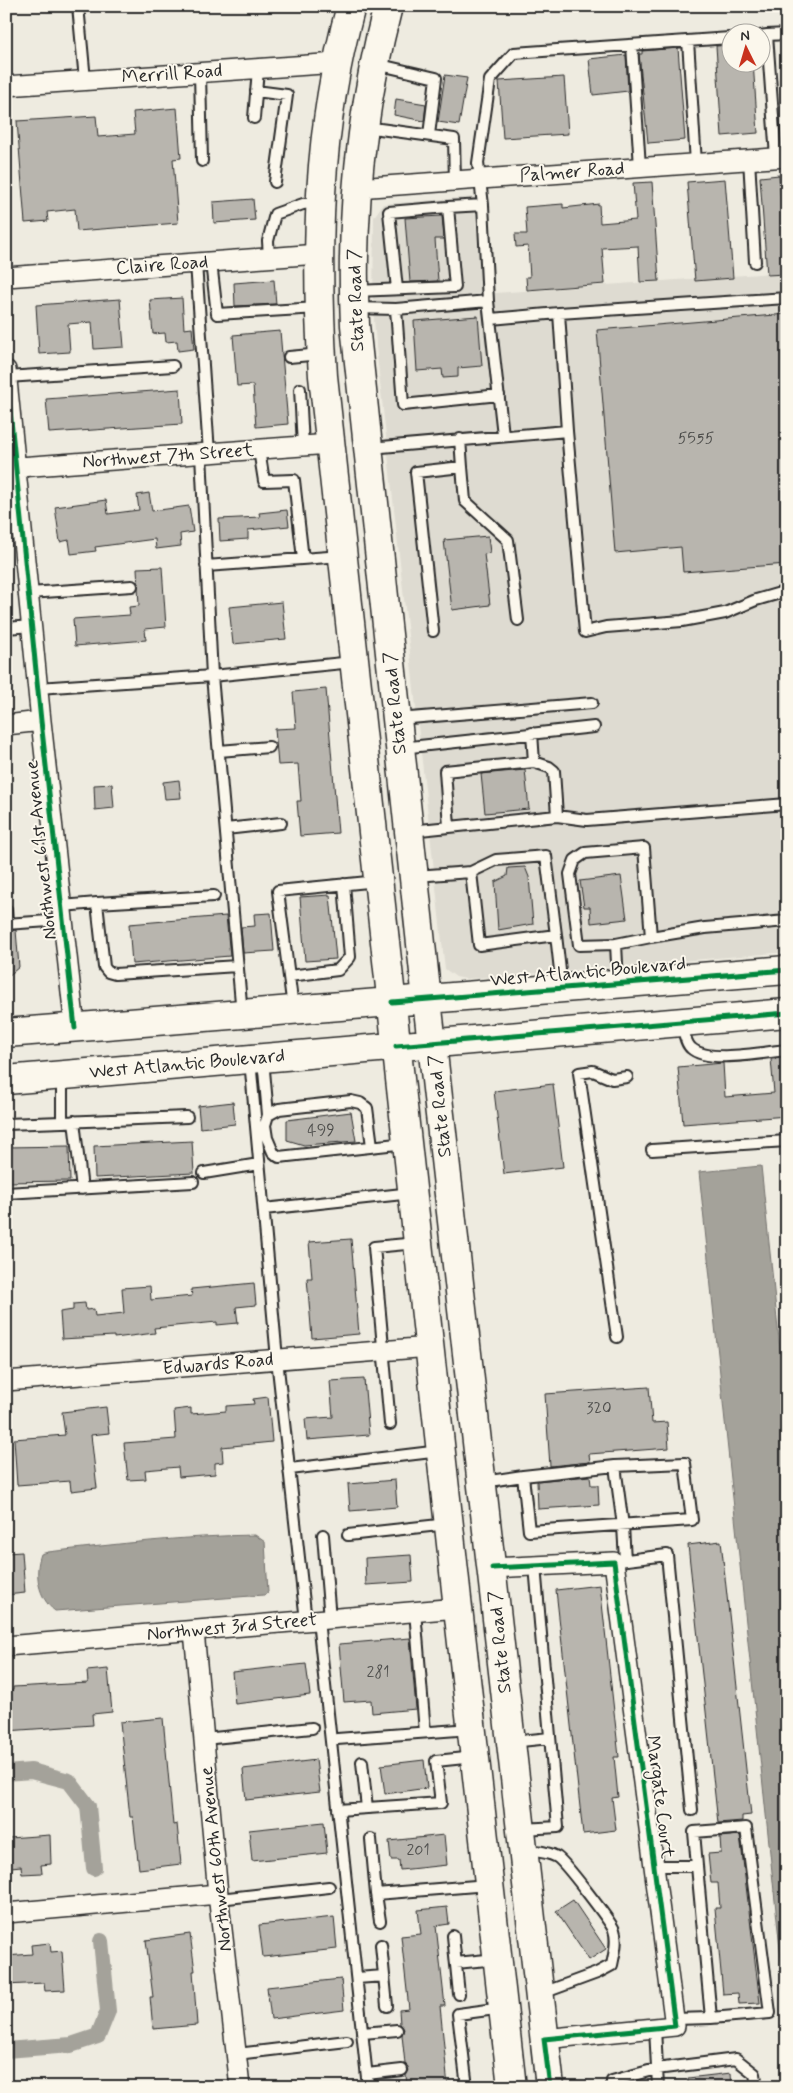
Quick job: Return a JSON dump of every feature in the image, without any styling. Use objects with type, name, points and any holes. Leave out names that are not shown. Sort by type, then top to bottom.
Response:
[{"type":"main road","name":"State Road 7","points":[[351,6],[337,63],[328,121],[320,202],[318,254],[323,365],[317,445],[342,556],[512,2087]]},
{"type":"main road","name":"State Road 7","points":[[388,6],[364,127],[354,225],[354,300],[367,449],[396,719],[550,2087]]},
{"type":"main road","points":[[328,121],[338,166],[347,181],[357,188]]},
{"type":"main road","points":[[323,365],[354,436],[367,449]]},
{"type":"main road","points":[[317,445],[342,454],[353,468],[374,506]]},
{"type":"main road","name":"West Atlantic Boulevard","points":[[6,1033],[787,970]]},
{"type":"main road","name":"West Atlantic Boulevard","points":[[6,1080],[787,1013]]},
{"type":"main road","points":[[446,1496],[466,1548],[478,1561],[492,1568]]},
{"type":"main road","points":[[458,1608],[470,1615],[482,1627],[502,1667]]},
{"type":"main road","points":[[504,2008],[518,2029],[544,2039]]},
{"type":"street","name":"Merrill Road","points":[[6,86],[337,63]]},
{"type":"street","name":"Palmer Road","points":[[357,188],[781,157]]},
{"type":"street","name":"Claire Road","points":[[6,276],[318,254]]},
{"type":"street","name":"Northwest 61st Avenue","points":[[7,373],[11,468],[29,593],[41,721],[75,1028]]},
{"type":"street","name":"Northwest 7th Street","points":[[11,468],[317,445]]},
{"type":"street","points":[[6,725],[41,721]]},
{"type":"street","name":"Edwards Road","points":[[6,1381],[430,1347]]},
{"type":"street","points":[[492,1568],[620,1561]]},
{"type":"street","name":"Margate Court","points":[[620,1561],[654,1866],[674,2018]]},
{"type":"street","name":"Northwest 3rd Street","points":[[6,1646],[458,1608]]},
{"type":"street","name":"Northwest 60th Avenue","points":[[194,1631],[218,1896],[240,2087]]},
{"type":"street","points":[[6,1913],[218,1896]]},
{"type":"street","points":[[544,2039],[675,2026],[674,2018]]},
{"type":"lane","points":[[78,6],[85,80]]},
{"type":"lane","points":[[770,35],[787,34]]},
{"type":"lane","points":[[502,435],[488,301],[483,205],[478,162],[490,80],[514,53],[720,39]]},
{"type":"lane","points":[[688,41],[696,163]]},
{"type":"lane","points":[[632,45],[640,167]]},
{"type":"lane","points":[[375,64],[436,78],[429,135]]},
{"type":"lane","points":[[254,118],[258,68]]},
{"type":"lane","points":[[200,72],[202,161]]},
{"type":"lane","points":[[769,72],[781,157]]},
{"type":"lane","points":[[256,91],[287,95],[275,182]]},
{"type":"lane","points":[[364,127],[454,139],[455,181]]},
{"type":"lane","points":[[749,159],[755,262]]},
{"type":"lane","points":[[269,257],[268,241],[275,214],[303,204],[320,202]]},
{"type":"lane","points":[[397,289],[389,212],[483,205]]},
{"type":"lane","points":[[354,300],[397,289],[455,287],[448,207]]},
{"type":"lane","points":[[204,262],[217,314],[319,308]]},
{"type":"lane","points":[[204,262],[206,566],[218,751],[242,1014]]},
{"type":"lane","points":[[491,319],[787,298]]},
{"type":"lane","points":[[354,300],[396,309],[488,301]]},
{"type":"lane","points":[[396,309],[403,405],[499,395]]},
{"type":"lane","points":[[559,313],[567,431],[585,632],[606,627],[682,621],[725,613],[756,600],[787,591]]},
{"type":"lane","points":[[289,357],[323,365]]},
{"type":"lane","points":[[7,373],[173,366]]},
{"type":"lane","points":[[300,389],[317,445]]},
{"type":"lane","points":[[367,449],[502,435],[567,431]]},
{"type":"lane","points":[[460,439],[465,501],[508,540],[518,620]]},
{"type":"lane","points":[[259,450],[264,482],[294,480],[303,559]]},
{"type":"lane","points":[[433,631],[416,472],[462,467]]},
{"type":"lane","points":[[206,566],[342,556]]},
{"type":"lane","points":[[29,593],[132,586]]},
{"type":"lane","points":[[6,628],[32,626]]},
{"type":"lane","points":[[38,688],[212,676],[354,662]]},
{"type":"lane","points":[[396,719],[592,703]]},
{"type":"lane","points":[[400,748],[594,727]]},
{"type":"lane","points":[[532,734],[534,762]]},
{"type":"lane","points":[[218,751],[270,747]]},
{"type":"lane","points":[[449,826],[445,771],[534,762],[549,767],[554,771],[557,816]]},
{"type":"lane","points":[[409,831],[557,816],[587,820],[787,804]]},
{"type":"lane","points":[[226,829],[280,824]]},
{"type":"lane","points":[[651,937],[644,848],[585,853],[576,860],[570,874],[579,945],[616,944],[705,928],[787,921]]},
{"type":"lane","points":[[414,876],[471,872],[496,860],[546,856],[562,989]]},
{"type":"lane","points":[[471,872],[478,945],[556,935]]},
{"type":"lane","points":[[293,1010],[278,891],[379,880]]},
{"type":"lane","points":[[289,976],[338,970],[350,957],[344,884]]},
{"type":"lane","points":[[6,910],[7,924],[63,913],[97,903],[214,896]]},
{"type":"lane","points":[[97,903],[104,967],[108,972],[115,974],[237,966]]},
{"type":"lane","points":[[616,944],[618,984]]},
{"type":"lane","points":[[681,1022],[689,1047],[700,1054],[722,1056],[787,1050]]},
{"type":"lane","points":[[257,1058],[268,1115],[265,1125],[267,1138],[273,1152],[279,1157],[407,1143]]},
{"type":"lane","points":[[257,1058],[258,1164],[264,1209],[277,1359],[290,1469],[318,1620],[368,2087]]},
{"type":"lane","points":[[618,1337],[579,1073],[592,1071],[612,1079],[627,1078]]},
{"type":"lane","points":[[62,1075],[62,1122]]},
{"type":"lane","points":[[268,1115],[279,1109],[351,1101],[360,1103],[368,1108],[372,1146]]},
{"type":"lane","points":[[6,1124],[187,1117]]},
{"type":"lane","points":[[74,1121],[82,1189]]},
{"type":"lane","points":[[652,1150],[787,1140]]},
{"type":"lane","points":[[204,1173],[258,1164]]},
{"type":"lane","points":[[6,1193],[193,1182]]},
{"type":"lane","points":[[264,1209],[413,1193]]},
{"type":"lane","points":[[390,1424],[374,1246],[418,1243]]},
{"type":"lane","points":[[290,1469],[442,1451]]},
{"type":"lane","points":[[482,1482],[523,1476],[615,1466],[685,1463],[692,1520],[529,1531],[523,1476]]},
{"type":"lane","points":[[615,1466],[623,1526],[620,1561],[667,1555],[692,1810]]},
{"type":"lane","points":[[348,1535],[449,1524]]},
{"type":"lane","points":[[318,1620],[323,1535]]},
{"type":"lane","points":[[521,1840],[558,1827],[535,1566]]},
{"type":"lane","points":[[415,1611],[425,1732]]},
{"type":"lane","points":[[204,1738],[312,1728]]},
{"type":"lane","points":[[337,1738],[472,1729]]},
{"type":"lane","points":[[510,1742],[550,1738]]},
{"type":"lane","points":[[338,1810],[441,1803],[436,1761],[475,1757]]},
{"type":"lane","points":[[362,1762],[367,1808]]},
{"type":"lane","points":[[674,2018],[711,2018],[770,2013],[746,1828],[694,1832],[711,2018]]},
{"type":"lane","points":[[371,1839],[380,1922]]},
{"type":"lane","points":[[521,1840],[557,1857],[568,1865],[614,1930],[615,1949],[612,1965],[597,1973],[539,1994]]},
{"type":"lane","points":[[654,1866],[697,1866]]},
{"type":"lane","points":[[376,1894],[490,1885]]},
{"type":"lane","points":[[218,1896],[329,1888]]},
{"type":"lane","points":[[453,1936],[459,1994]]},
{"type":"lane","points":[[381,1945],[387,2006]]},
{"type":"lane","points":[[456,1963],[498,1958]]},
{"type":"lane","points":[[357,1978],[384,1976]]},
{"type":"lane","points":[[467,2087],[458,2014],[504,2008]]},
{"type":"lane","points":[[656,2028],[658,2087]]},
{"type":"lane","points":[[363,2033],[397,2030]]},
{"type":"lane","points":[[237,2054],[347,2040]]},
{"type":"lane","points":[[612,2087],[612,2082],[656,2069],[736,2059],[756,2074],[757,2087]]},
{"type":"lane","points":[[367,2074],[402,2070]]},
{"type":"shaded area","points":[[474,197],[482,294],[787,272],[787,952],[466,979],[456,977],[445,969],[377,355],[373,308],[374,217],[383,204]]},
{"type":"shaded area","points":[[761,1166],[787,1416],[787,2016],[699,1172]]},
{"type":"shaded area","points":[[255,1535],[265,1542],[268,1592],[264,1595],[55,1611],[49,1606],[39,1585],[39,1561],[41,1554],[48,1552],[125,1543]]},
{"type":"building","points":[[716,46],[720,46],[720,72],[754,72],[758,133],[722,136]]},
{"type":"building","points":[[678,48],[685,140],[648,143],[639,54],[642,54],[642,51]]},
{"type":"building","points":[[626,55],[628,91],[593,95],[589,59]]},
{"type":"building","points":[[445,75],[467,78],[459,125],[438,122]]},
{"type":"building","points":[[564,77],[568,134],[503,138],[499,81]]},
{"type":"building","points":[[396,99],[426,104],[424,121],[394,115]]},
{"type":"building","points":[[177,108],[181,158],[173,159],[178,223],[77,231],[75,209],[47,212],[48,221],[25,223],[17,121],[96,116],[98,137],[135,134],[133,112]]},
{"type":"building","points":[[779,175],[786,274],[767,275],[760,177]]},
{"type":"building","points":[[725,179],[733,278],[695,281],[687,182]]},
{"type":"building","points":[[652,182],[659,281],[640,282],[638,246],[602,248],[605,284],[527,290],[526,277],[530,277],[528,246],[516,247],[515,234],[527,234],[525,207],[563,204],[563,208],[599,204],[600,223],[636,220],[633,183]]},
{"type":"building","points":[[253,199],[255,220],[214,223],[213,202]]},
{"type":"building","points":[[442,216],[444,239],[435,239],[438,281],[410,282],[405,218]]},
{"type":"building","points":[[274,280],[276,304],[235,306],[234,283]]},
{"type":"building","points":[[182,298],[184,329],[192,328],[194,349],[178,351],[177,341],[166,342],[165,333],[153,334],[150,300]]},
{"type":"building","points":[[120,299],[124,347],[94,349],[92,322],[68,324],[70,352],[39,354],[36,305]]},
{"type":"building","points":[[787,314],[787,564],[683,572],[681,547],[615,553],[597,330]]},
{"type":"building","points":[[478,316],[482,366],[458,368],[458,377],[443,378],[442,369],[417,371],[414,321]]},
{"type":"building","points":[[280,331],[288,424],[256,427],[253,385],[237,386],[233,335]]},
{"type":"building","points":[[180,389],[182,424],[49,433],[46,399]]},
{"type":"building","points":[[149,493],[152,511],[189,506],[193,532],[180,534],[181,546],[156,549],[155,539],[95,547],[96,551],[71,554],[69,540],[60,542],[55,507],[106,500],[108,514],[139,510],[137,495]]},
{"type":"building","points":[[287,510],[289,526],[248,530],[248,539],[220,541],[219,519],[260,517],[259,513]]},
{"type":"building","points":[[488,536],[490,553],[484,554],[490,605],[452,610],[444,540]]},
{"type":"building","points":[[162,567],[166,627],[145,629],[146,640],[75,646],[73,619],[130,615],[129,607],[139,606],[137,568]]},
{"type":"building","points":[[282,602],[286,639],[233,644],[229,607]]},
{"type":"building","points":[[326,689],[338,833],[300,836],[297,801],[301,801],[298,764],[278,765],[275,729],[296,728],[293,692]]},
{"type":"building","points":[[525,770],[529,809],[485,813],[481,774]]},
{"type":"building","points":[[179,780],[181,798],[165,799],[163,782]]},
{"type":"building","points":[[112,784],[114,808],[95,810],[94,785]]},
{"type":"building","points":[[525,867],[529,877],[533,924],[498,930],[495,882],[507,876],[508,868]]},
{"type":"building","points":[[621,876],[627,919],[591,923],[590,907],[584,907],[580,881]]},
{"type":"building","points":[[330,895],[336,959],[305,961],[300,897]]},
{"type":"building","points":[[271,913],[274,951],[243,953],[241,927],[255,926],[254,914]]},
{"type":"building","points":[[226,916],[230,956],[132,964],[129,924]]},
{"type":"building","points":[[16,930],[19,967],[6,978],[6,931]]},
{"type":"building","points":[[787,1058],[787,1116],[683,1124],[678,1067],[723,1063],[725,1097],[774,1093],[771,1059]]},
{"type":"building","points":[[553,1084],[563,1167],[504,1174],[494,1091]]},
{"type":"building","points":[[233,1102],[235,1124],[200,1128],[198,1106]]},
{"type":"building","points":[[351,1112],[356,1141],[304,1145],[287,1140],[287,1120]]},
{"type":"building","points":[[192,1141],[194,1173],[95,1178],[94,1146]]},
{"type":"building","points":[[69,1146],[70,1181],[6,1182],[6,1147]]},
{"type":"building","points":[[351,1239],[359,1334],[312,1338],[307,1278],[312,1278],[309,1242]]},
{"type":"building","points":[[254,1283],[256,1305],[236,1307],[238,1323],[217,1325],[217,1322],[154,1328],[155,1333],[114,1338],[114,1336],[62,1339],[60,1312],[73,1310],[73,1304],[85,1303],[86,1310],[94,1309],[95,1316],[124,1313],[122,1288],[150,1286],[151,1300],[192,1296],[191,1289]]},
{"type":"building","points":[[364,1379],[369,1435],[307,1440],[305,1419],[333,1417],[330,1381]]},
{"type":"building","points":[[649,1387],[652,1423],[667,1422],[669,1448],[589,1454],[590,1462],[550,1466],[545,1394]]},
{"type":"building","points":[[268,1397],[272,1442],[222,1447],[223,1462],[215,1463],[215,1474],[179,1477],[178,1467],[145,1470],[146,1479],[128,1480],[124,1443],[176,1439],[174,1410],[191,1408],[191,1414],[226,1411],[226,1406],[254,1404],[253,1399]]},
{"type":"building","points":[[106,1407],[109,1433],[91,1435],[97,1488],[71,1491],[70,1481],[17,1485],[14,1439],[65,1435],[62,1412]]},
{"type":"building","points":[[590,1476],[591,1485],[598,1485],[599,1505],[538,1509],[537,1481]]},
{"type":"building","points":[[395,1480],[397,1507],[350,1511],[348,1484]]},
{"type":"building","points":[[721,1541],[751,1815],[742,1816],[742,1821],[718,1823],[688,1545]]},
{"type":"building","points":[[22,1552],[25,1593],[6,1595],[6,1553]]},
{"type":"building","points":[[411,1555],[413,1582],[366,1585],[365,1558]]},
{"type":"building","points":[[600,1585],[619,1757],[614,1757],[618,1797],[612,1798],[616,1830],[583,1834],[556,1590]]},
{"type":"building","points":[[410,1638],[416,1709],[372,1713],[371,1700],[344,1702],[339,1644]]},
{"type":"building","points":[[306,1664],[310,1695],[235,1704],[232,1672]]},
{"type":"building","points":[[108,1669],[112,1712],[92,1714],[93,1725],[6,1731],[6,1691],[13,1690],[13,1687],[88,1683],[87,1671]]},
{"type":"building","points":[[163,1718],[173,1825],[177,1824],[181,1864],[139,1869],[133,1817],[130,1817],[120,1722]]},
{"type":"building","points":[[316,1760],[320,1792],[246,1800],[243,1769]]},
{"type":"building","points":[[424,1760],[427,1788],[385,1794],[381,1765]]},
{"type":"building","points":[[324,1822],[327,1853],[252,1861],[249,1830]]},
{"type":"building","points":[[50,1835],[51,1864],[41,1865],[42,1873],[22,1874],[21,1866],[11,1867],[9,1838]]},
{"type":"building","points":[[444,1835],[447,1865],[400,1870],[399,1860],[391,1860],[389,1841]]},
{"type":"building","points":[[740,1835],[760,2003],[739,2004],[738,1993],[723,1994],[715,1908],[720,1908],[718,1883],[711,1883],[708,1854],[721,1853],[720,1837]]},
{"type":"building","points":[[573,1900],[606,1949],[589,1960],[556,1911]]},
{"type":"building","points":[[447,1907],[449,1924],[436,1926],[445,2006],[440,2006],[448,2087],[407,2087],[406,2075],[409,2070],[405,2064],[402,2035],[404,2029],[400,2024],[399,2010],[409,2009],[401,1936],[421,1934],[418,1910]]},
{"type":"building","points":[[334,1917],[337,1949],[263,1957],[259,1925]]},
{"type":"building","points":[[190,1934],[195,1971],[193,1971],[197,2025],[153,2029],[150,1997],[153,1997],[146,1940]]},
{"type":"building","points":[[50,1943],[51,1952],[62,1951],[65,1990],[45,1991],[44,1983],[6,1985],[6,1956],[32,1954],[31,1945]]},
{"type":"building","points":[[341,1979],[344,2010],[271,2019],[267,1987]]},
{"type":"building","points":[[731,2073],[732,2087],[688,2087],[688,2078]]},
{"type":"waterway","points":[[6,1773],[31,1771],[69,1781],[88,1806],[94,1868]]},
{"type":"waterway","points":[[6,2050],[71,2045],[98,2036],[108,2011],[101,1941]]},
{"type":"cycle path","points":[[6,370],[41,721],[75,1028]]},
{"type":"cycle path","points":[[392,1002],[787,970]]},
{"type":"cycle path","points":[[396,1046],[787,1013]]},
{"type":"cycle path","points":[[492,1568],[614,1562],[675,2026],[544,2039],[550,2087]]}]
